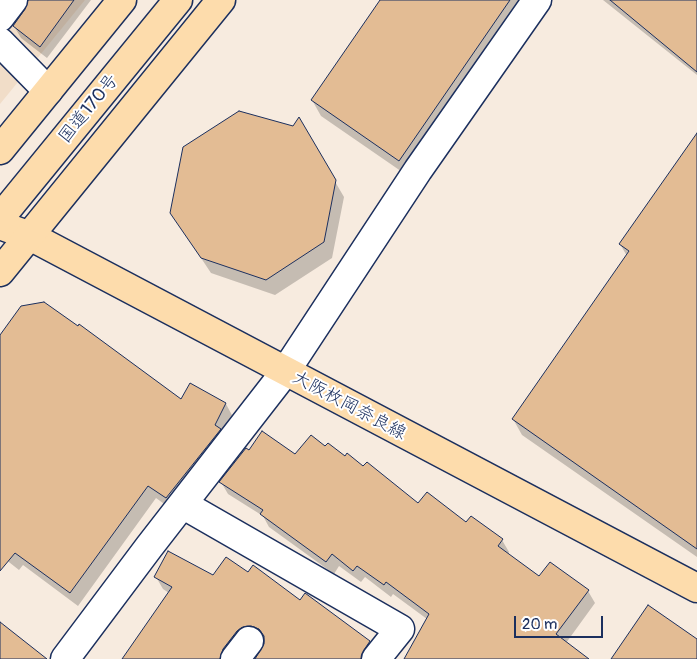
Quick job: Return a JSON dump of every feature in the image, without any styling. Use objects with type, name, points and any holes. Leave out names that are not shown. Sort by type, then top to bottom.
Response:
[{"type":"main road","points":[[0,150],[122,0]]},
{"type":"main road","name":"国道170号","points":[[0,218],[178,0]]},
{"type":"main road","points":[[0,272],[221,0]]},
{"type":"main road","name":"大阪枚岡奈良線","points":[[0,225],[30,236],[697,588]]},
{"type":"street","points":[[0,17],[13,0]]},
{"type":"street","points":[[65,659],[285,372],[418,170],[537,0]]},
{"type":"street","points":[[0,42],[48,91]]},
{"type":"street","points":[[184,505],[400,629],[376,659]]},
{"type":"shaded area","points":[[0,0],[85,0],[0,104]]},
{"type":"building","points":[[28,0],[74,0],[40,47],[13,26],[25,9]]},
{"type":"building","points":[[380,0],[510,0],[399,161],[311,100]]},
{"type":"building","points":[[610,0],[697,0],[697,72]]},
{"type":"building","points":[[239,111],[293,126],[299,117],[336,180],[324,242],[266,280],[201,258],[170,213],[183,147]]},
{"type":"building","points":[[697,133],[697,549],[512,419],[629,251],[619,244]]},
{"type":"building","points":[[44,302],[78,326],[79,324],[181,399],[190,383],[226,403],[215,425],[221,429],[166,498],[148,486],[70,593],[15,553],[0,571],[0,335],[21,306]]},
{"type":"building","points":[[262,431],[295,454],[311,435],[325,446],[328,443],[345,456],[347,453],[363,466],[367,462],[418,503],[427,492],[466,522],[471,516],[503,539],[498,546],[539,576],[550,562],[589,590],[556,634],[589,659],[404,659],[429,614],[386,582],[384,585],[357,566],[353,571],[332,554],[326,562],[260,514],[263,510],[219,482],[246,448],[249,450]]},
{"type":"building","points":[[168,551],[213,575],[226,557],[248,572],[253,565],[300,600],[305,593],[370,641],[361,659],[255,659],[264,644],[264,636],[259,629],[251,626],[243,627],[237,631],[223,649],[220,659],[122,659],[172,587],[154,577]]},
{"type":"building","points":[[648,605],[697,639],[697,659],[611,659]]},
{"type":"building","points":[[0,622],[47,659],[0,659]]}]
